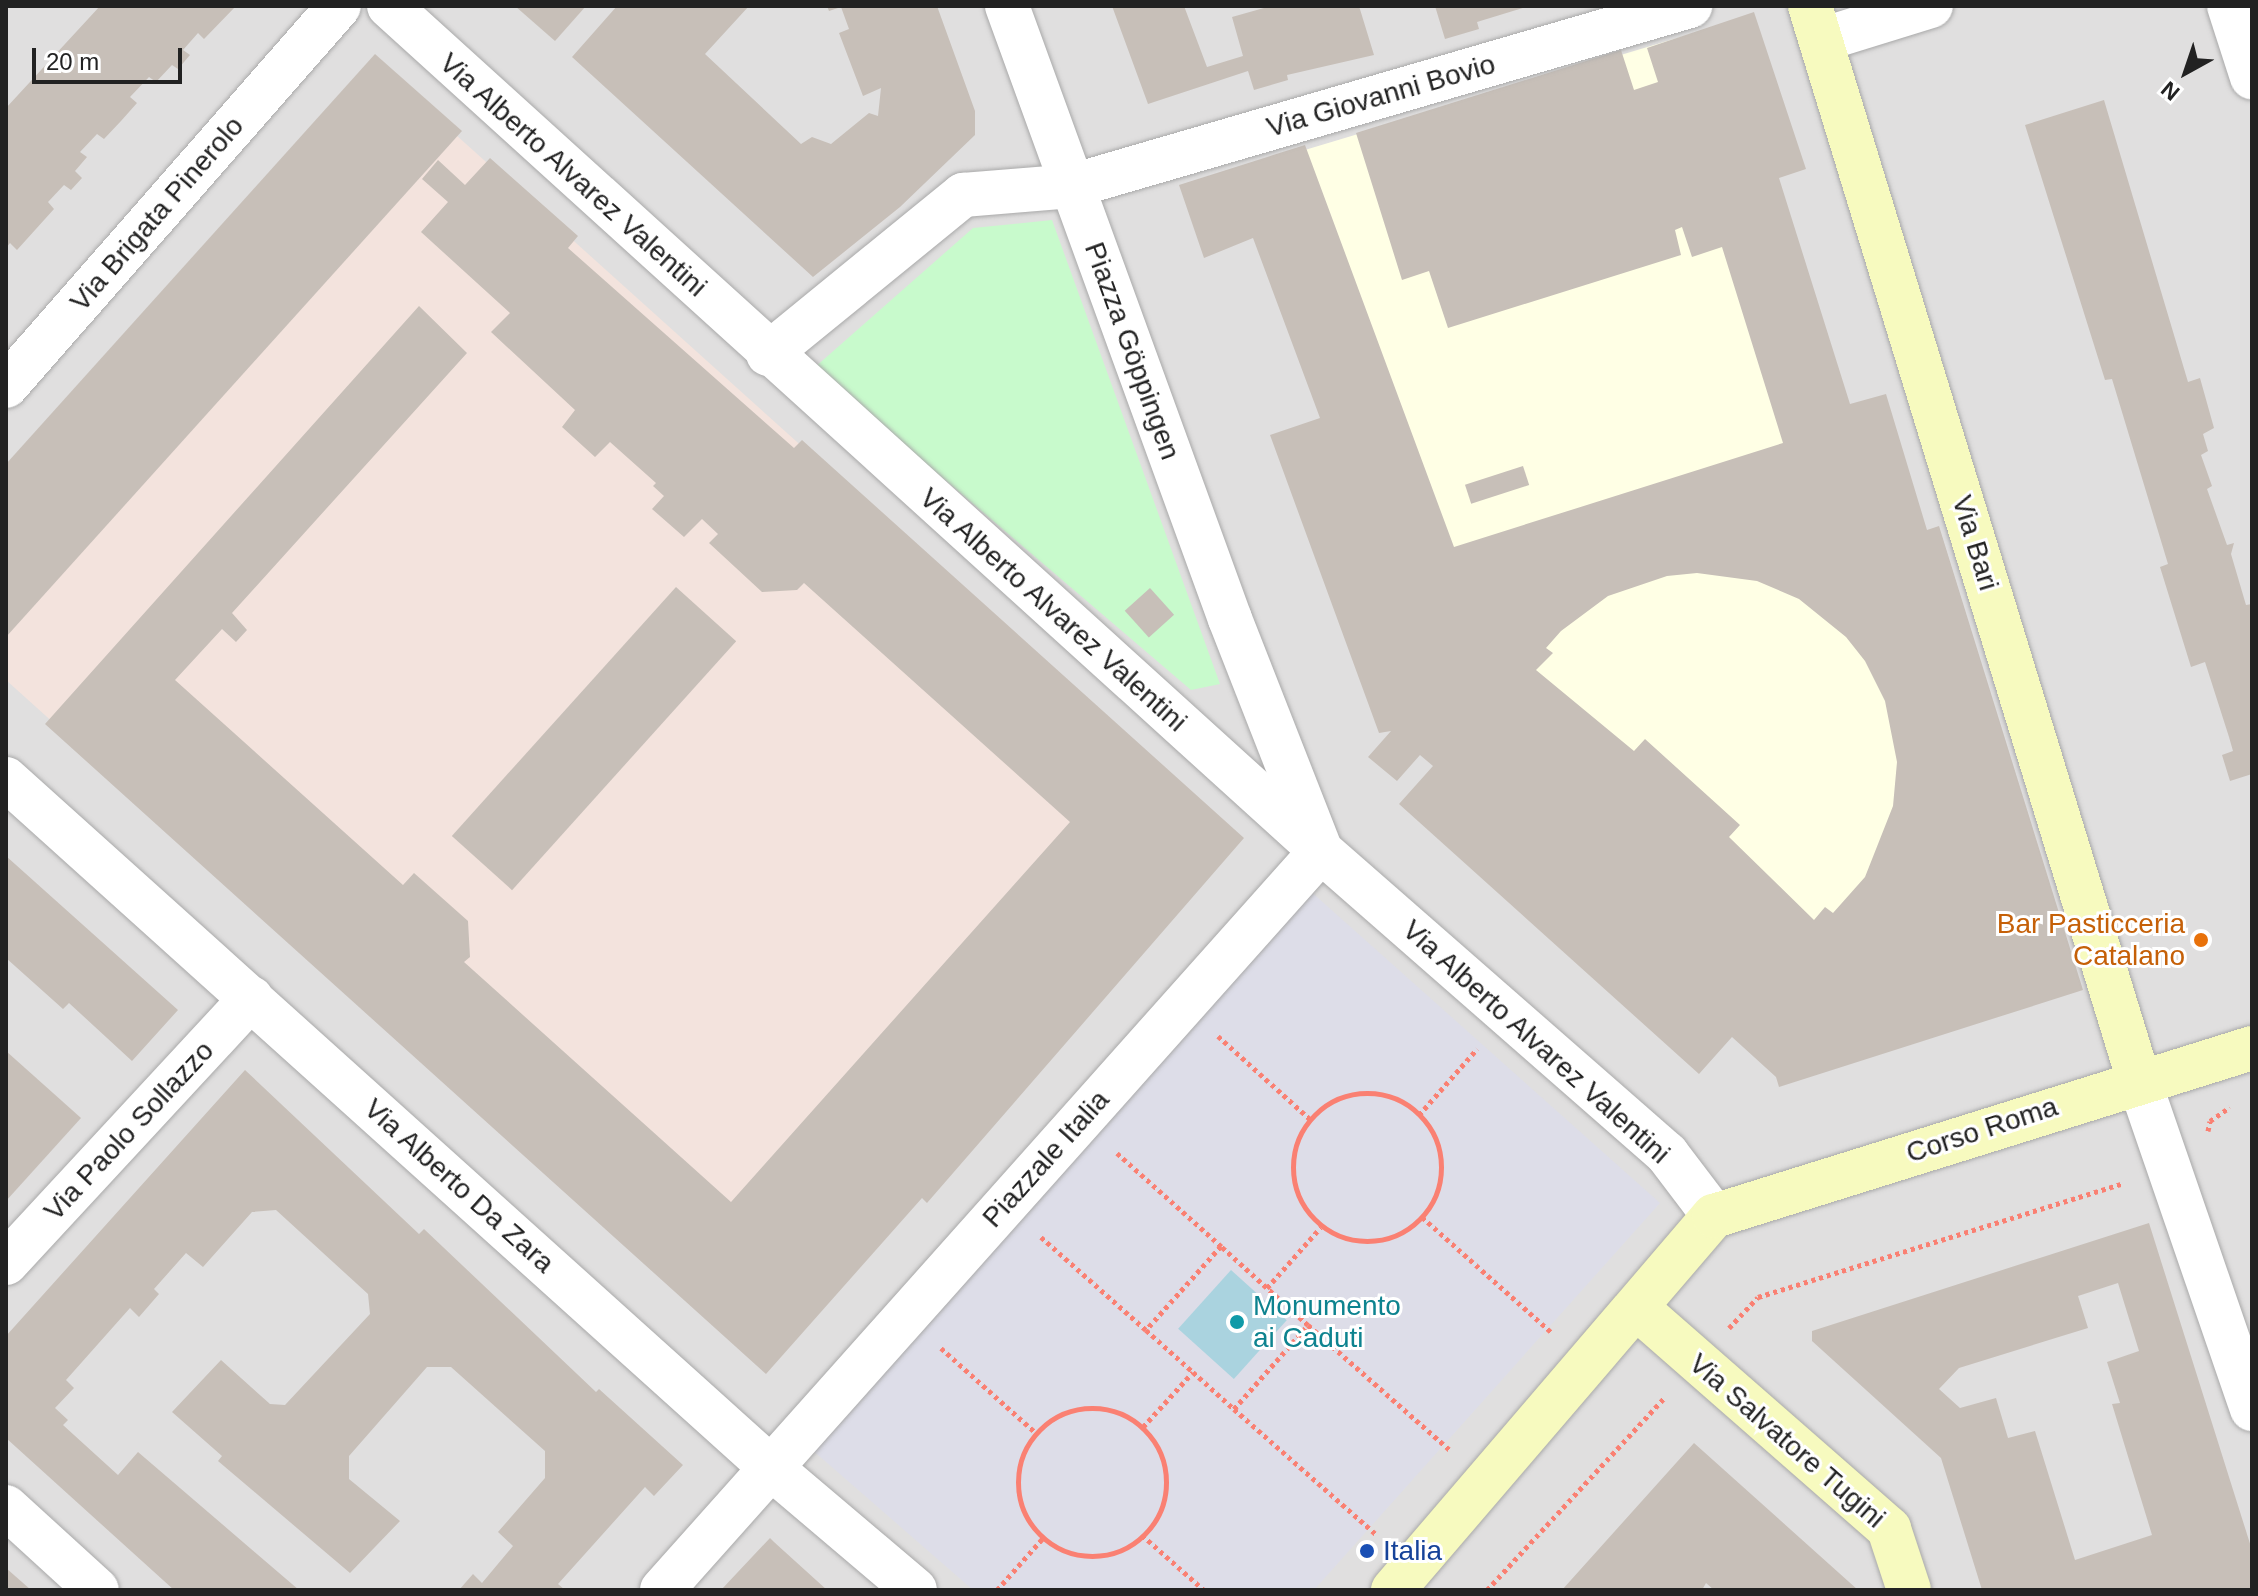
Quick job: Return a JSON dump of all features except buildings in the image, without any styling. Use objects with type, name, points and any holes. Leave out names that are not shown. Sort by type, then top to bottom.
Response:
[{"type":"street","name":"Via Brigata Pinerolo","points":[[6,386],[339,6]]},
{"type":"street","name":"Via Alberto Alvarez Valentini","points":[[389,6],[768,354],[1321,851],[1509,1012],[1667,1154],[1714,1216]]},
{"type":"street","name":"Piazza Göppingen","points":[[1007,6],[1230,619],[1321,851]]},
{"type":"street","name":"Via Giovanni Bovio","points":[[1072,186],[1690,6]]},
{"type":"street","points":[[1816,23],[1931,6]]},
{"type":"street","points":[[2229,6],[2252,77]]},
{"type":"street","name":"Via Bari","points":[[1816,23],[2139,1081]]},
{"type":"street","points":[[768,354],[963,195],[1072,186]]},
{"type":"street","name":"Via Alberto Da Zara","points":[[6,779],[770,1467],[915,1590]]},
{"type":"street","name":"Piazzale Italia","points":[[662,1590],[1321,851]]},
{"type":"street","name":"Via Paolo Sollazzo","points":[[6,1263],[251,998]]},
{"type":"street","name":"Corso Roma","points":[[1714,1216],[2252,1048]]},
{"type":"street","points":[[2139,1081],[2252,1409]]},
{"type":"street","points":[[1403,1579],[1638,1309],[1714,1216]]},
{"type":"street","name":"Via Salvatore Tugini","points":[[1638,1309],[1889,1529],[1909,1590]]},
{"type":"street","points":[[6,1507],[97,1590]]},
{"type":"path","points":[[1183,1006],[1310,1119]]},
{"type":"path","points":[[1419,1115],[1509,1012]]},
{"type":"path","points":[[1374,1092],[1405,1103],[1419,1115],[1437,1141],[1442,1171],[1436,1196],[1422,1217],[1405,1232],[1379,1241],[1353,1241],[1321,1227],[1295,1186],[1295,1150],[1310,1119],[1342,1097],[1374,1092]]},
{"type":"path","points":[[1487,1590],[1758,1297],[2200,1161],[2210,1121],[2237,1102]]},
{"type":"path","points":[[1080,1121],[1486,1483]]},
{"type":"path","points":[[1005,1205],[1234,1409],[1403,1579]]},
{"type":"path","points":[[1422,1217],[1588,1365]]},
{"type":"path","points":[[1267,1288],[1321,1227]]},
{"type":"path","points":[[1146,1330],[1221,1246]]},
{"type":"path","points":[[905,1317],[1036,1433]]},
{"type":"path","points":[[1234,1409],[1308,1325]]},
{"type":"path","points":[[1143,1427],[1193,1372]]},
{"type":"path","points":[[1102,1408],[1143,1427],[1166,1467],[1167,1493],[1160,1514],[1142,1535],[1112,1555],[1086,1557],[1043,1538],[1026,1517],[1018,1492],[1022,1456],[1036,1433],[1052,1419],[1076,1409],[1102,1408]]},
{"type":"path","points":[[1142,1535],[1204,1590]]},
{"type":"path","points":[[997,1590],[1043,1538]]},
{"type":"shaded area","points":[[6,6],[2252,6],[2252,1590],[6,1590]]},
{"type":"shaded area","points":[[1754,15],[1775,176],[1867,469],[1904,460],[1909,1039],[1438,764],[1325,419],[1255,232],[1185,186]]},
{"type":"shaded area","points":[[376,63],[1236,837],[768,1366],[6,680],[6,477]]},
{"type":"shaded area","points":[[1308,889],[1660,1203],[1314,1590],[973,1590],[810,1448]]},
{"type":"green space","points":[[1052,220],[1220,684],[1191,690],[814,368],[973,228]]},
{"type":"water","points":[[1231,1270],[1287,1320],[1234,1379],[1178,1329]]},
{"type":"place","name":"Bar Pasticceria Catalano","points":[[2201,940]]},
{"type":"place","name":"Monumento ai Caduti","points":[[1237,1322]]},
{"type":"place","name":"Italia","points":[[1367,1551]]}]
